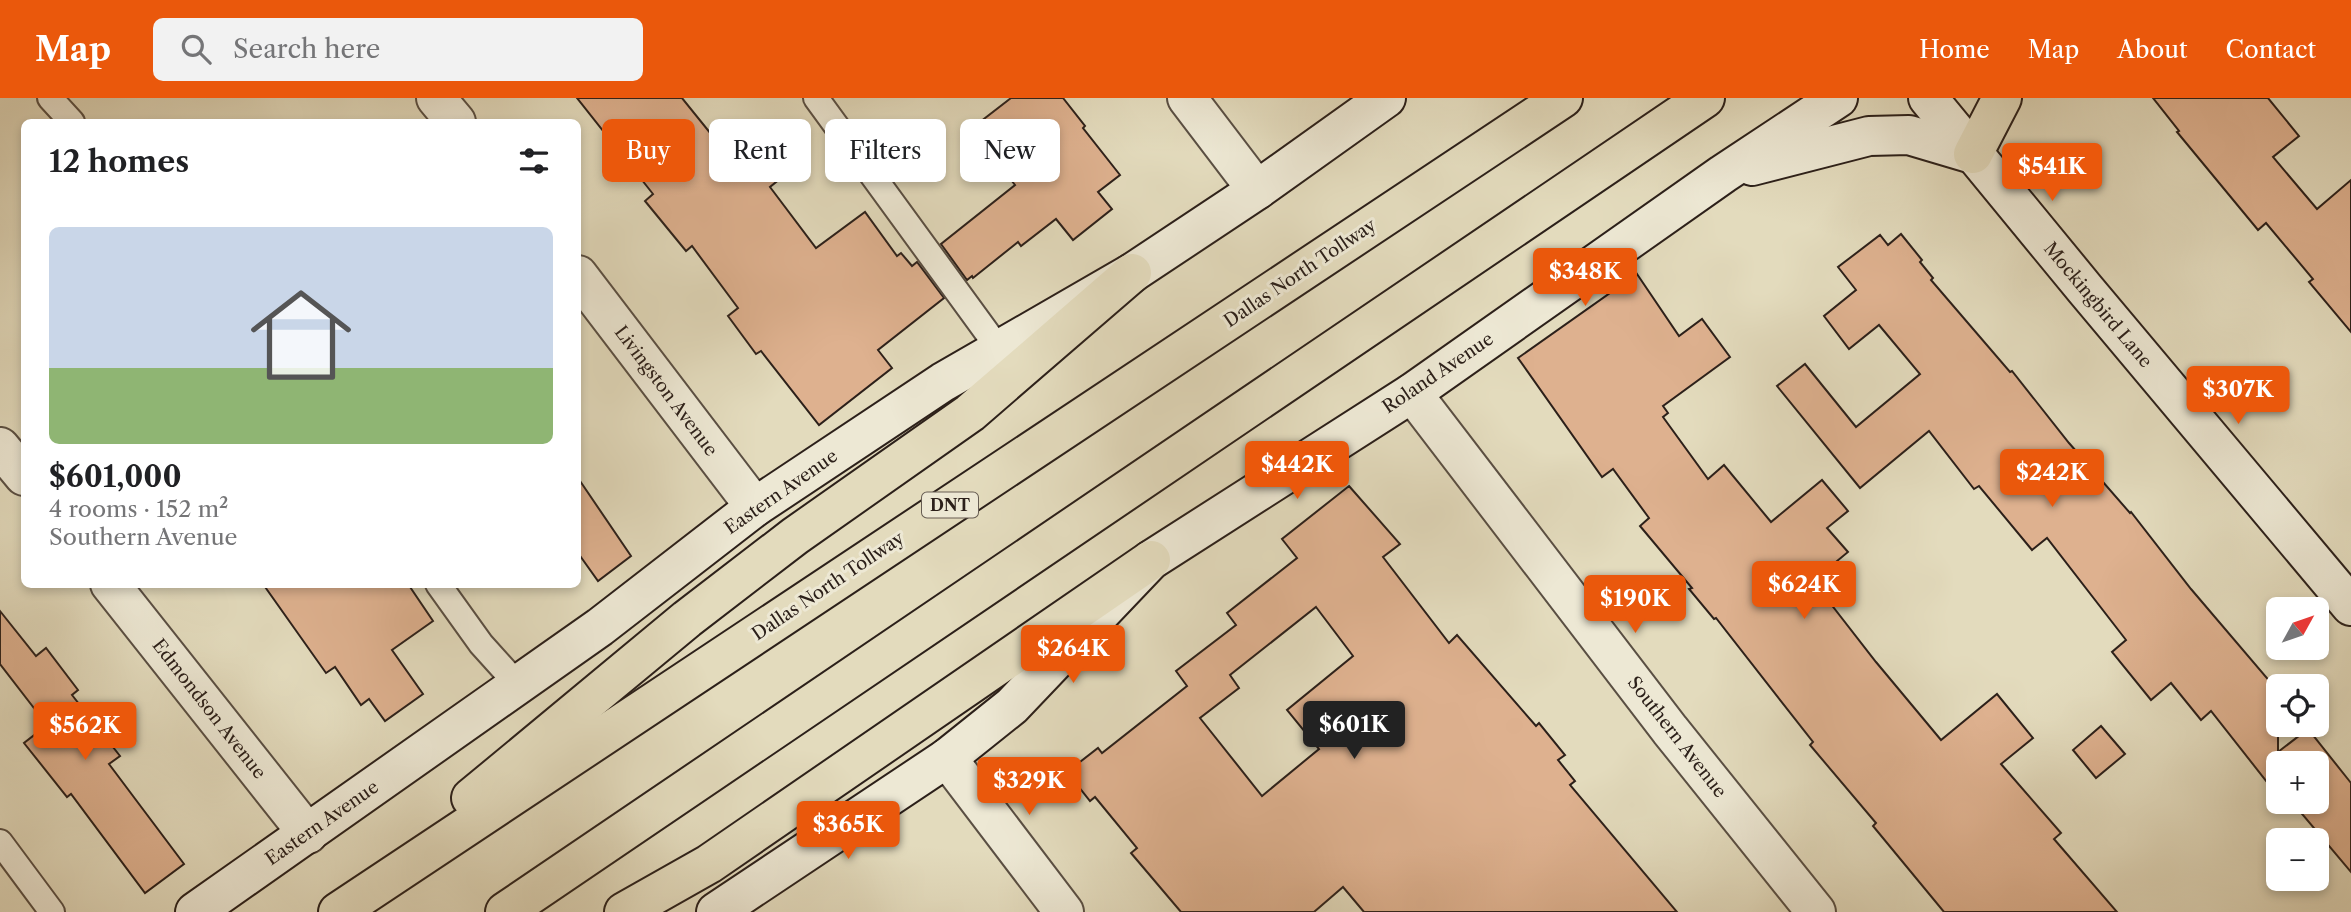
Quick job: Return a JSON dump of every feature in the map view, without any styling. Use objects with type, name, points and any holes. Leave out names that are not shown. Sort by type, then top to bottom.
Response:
[{"type":"highway","name":"Dallas North Tollway","points":[[336,912],[1563,98]]},
{"type":"highway","points":[[505,912],[1705,98]]},
{"type":"highway","points":[[1973,154],[2002,98]]},
{"type":"highway","points":[[336,912],[687,619],[794,536],[970,413],[1132,272]]},
{"type":"highway","points":[[624,912],[709,864],[1151,560]]},
{"type":"street","points":[[436,98],[454,119]]},
{"type":"street","points":[[1186,98],[1257,190]]},
{"type":"street","name":"Eastern Avenue","points":[[195,912],[600,627],[755,507],[943,382],[1132,272],[1257,190],[1386,98]]},
{"type":"street","name":"Roland Avenue","points":[[716,912],[947,758],[1012,706],[1151,560],[1412,393],[1723,174],[1838,98]]},
{"type":"street","name":"Mockingbird Lane","points":[[1928,98],[2351,606]]},
{"type":"street","points":[[1723,174],[1869,136],[1909,135],[1973,154]]},
{"type":"street","name":"Livingston Avenue","points":[[581,279],[755,507]]},
{"type":"street","name":"Southern Avenue","points":[[1412,393],[1670,730],[1816,912]]},
{"type":"street","points":[[0,447],[21,473]]},
{"type":"street","name":"Edmondson Avenue","points":[[113,588],[308,834]]},
{"type":"street","points":[[947,758],[1063,912]]},
{"type":"lane","points":[[50,98],[69,119]]},
{"type":"lane","points":[[816,98],[999,349]]},
{"type":"lane","points":[[441,588],[481,644],[517,685]]},
{"type":"lane","points":[[0,842],[52,912]]},
{"type":"building","points":[[577,98],[682,98],[709,131],[709,182],[776,182],[770,187],[816,248],[865,212],[897,256],[901,253],[912,266],[917,262],[944,298],[878,350],[892,368],[819,425],[761,351],[756,354],[728,316],[738,308],[692,246],[686,251],[645,201],[653,194],[644,182],[695,182],[695,119],[602,119],[602,130]]},
{"type":"building","points":[[1011,98],[1063,98],[1120,175],[1098,192],[1112,209],[1073,240],[1056,219],[1021,246],[1018,242],[967,280],[941,244],[1015,185],[1013,182],[1060,182],[1060,119],[984,119]]},
{"type":"building","points":[[2153,98],[2268,98],[2299,136],[2273,157],[2317,209],[2351,180],[2351,332],[2309,282],[2313,279],[2266,223],[2258,230],[2177,132],[2179,131]]},
{"type":"building","points":[[1901,234],[1922,260],[1920,262],[1933,278],[1931,280],[2010,372],[2012,371],[2069,443],[2131,512],[2191,589],[2266,677],[2266,737],[2278,737],[2278,751],[2266,751],[2266,781],[2211,711],[2201,720],[2171,683],[2151,700],[2112,652],[2126,640],[2047,538],[2032,550],[1979,486],[1974,489],[1929,431],[1860,488],[1777,386],[1805,364],[1856,427],[1920,374],[1879,325],[1849,349],[1824,316],[1856,290],[1838,267],[1880,235],[1888,245]]},
{"type":"building","points":[[1637,274],[1679,336],[1702,319],[1730,357],[1663,406],[1668,413],[1663,417],[1708,479],[1724,465],[1771,522],[1822,480],[1848,511],[1827,528],[1848,552],[1813,581],[1941,740],[1997,694],[2033,738],[2001,764],[2061,833],[2054,839],[2117,912],[1944,912],[1873,826],[1876,823],[1810,745],[1813,742],[1716,618],[1714,619],[1689,589],[1692,588],[1640,526],[1649,518],[1613,469],[1602,477],[1518,358]]},
{"type":"building","points":[[581,482],[631,556],[598,581],[581,557]]},
{"type":"building","points":[[1349,486],[1400,544],[1383,557],[1449,643],[1457,635],[1536,726],[1539,723],[1565,755],[1558,760],[1575,781],[1570,785],[1677,912],[1364,912],[1343,887],[1314,912],[1181,912],[1131,853],[1137,848],[1095,797],[1090,801],[1067,772],[1098,748],[1102,753],[1187,686],[1176,671],[1236,625],[1227,613],[1297,558],[1282,539]],"holes":[[[1316,607],[1353,656],[1287,710],[1319,749],[1262,796],[1200,718],[1239,688],[1230,675]]]},
{"type":"building","points":[[266,588],[411,588],[433,621],[392,650],[423,694],[385,721],[369,699],[361,705],[335,667],[326,673]]},
{"type":"building","points":[[0,611],[36,656],[46,648],[78,690],[72,695],[120,756],[109,764],[184,864],[145,893],[71,794],[67,797],[24,743],[47,725],[0,664]]},
{"type":"building","points":[[2101,726],[2125,754],[2096,778],[2073,750]]},
{"type":"building","points":[[2298,737],[2314,737],[2326,751],[2279,751]]},
{"type":"building","points":[[2329,755],[2351,783],[2351,872],[2329,846],[2329,828],[2314,828],[2302,814],[2329,814]]}]
